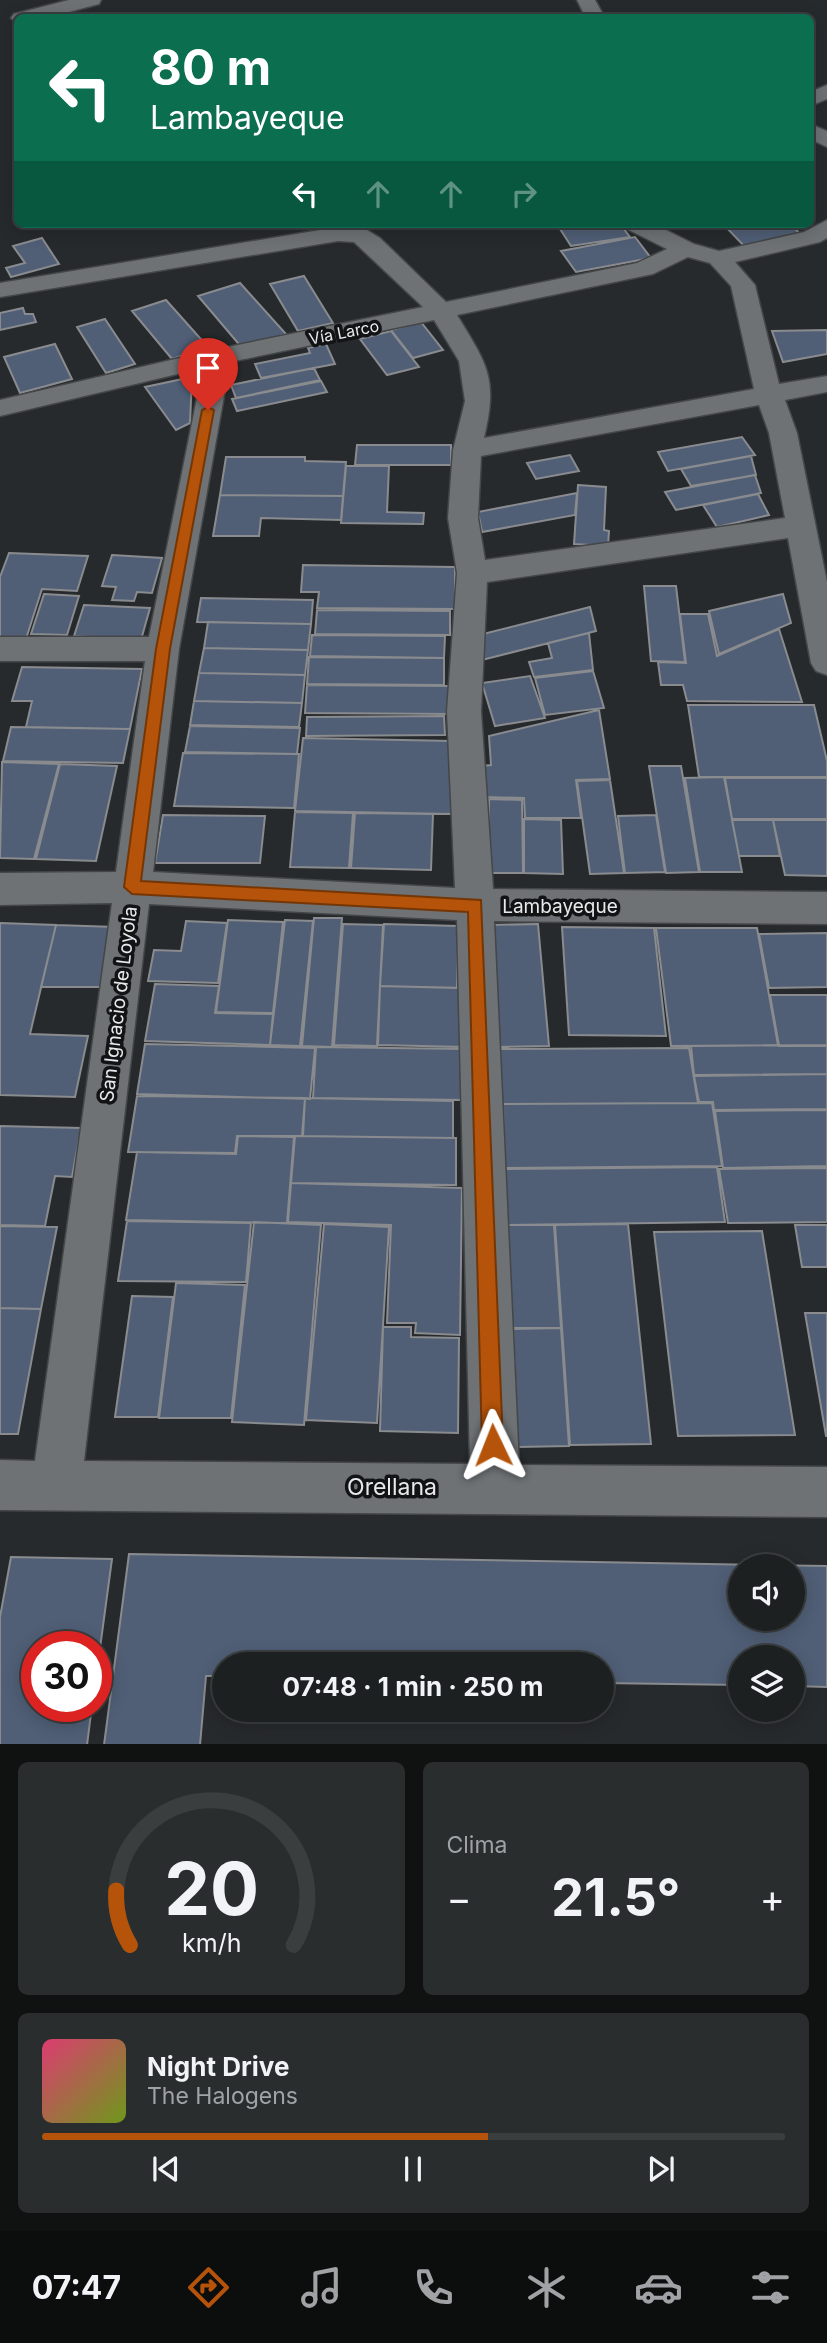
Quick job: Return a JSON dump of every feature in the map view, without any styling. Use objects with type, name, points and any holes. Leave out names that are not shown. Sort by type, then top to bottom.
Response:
[{"type":"street","points":[[36,14],[92,0]]},
{"type":"street","points":[[643,228],[686,249],[719,258],[812,237],[827,227]]},
{"type":"street","points":[[0,290],[349,234],[372,243],[442,312],[472,361],[479,401],[467,450],[463,518],[472,573],[464,711],[475,905],[495,1487]]},
{"type":"street","name":"Vía Larco","points":[[0,408],[218,357],[644,269],[686,249]]},
{"type":"street","points":[[719,258],[743,285],[760,368],[782,433],[825,655]]},
{"type":"street","name":"San Ignacio de Loyola","points":[[57,1487],[163,649],[218,357]]},
{"type":"street","points":[[467,450],[827,384]]},
{"type":"street","points":[[472,573],[801,526]]},
{"type":"street","points":[[0,649],[163,649]]},
{"type":"street","name":"Lambayeque","points":[[0,889],[132,887],[475,905],[827,908]]},
{"type":"street","name":"Orellana","points":[[0,1485],[495,1487],[827,1492]]},
{"type":"building","points":[[623,228],[630,237],[571,246],[560,229]]},
{"type":"building","points":[[727,228],[795,228],[800,234],[744,246]]},
{"type":"building","points":[[635,237],[651,258],[576,272],[561,251]]},
{"type":"building","points":[[42,238],[59,264],[11,277],[6,268],[25,263],[13,246]]},
{"type":"building","points":[[304,276],[333,323],[298,331],[270,284]]},
{"type":"building","points":[[240,283],[286,334],[243,349],[198,296]]},
{"type":"building","points":[[166,300],[208,347],[172,359],[132,311]]},
{"type":"building","points":[[23,308],[25,314],[33,314],[36,322],[0,330],[0,313]]},
{"type":"building","points":[[105,319],[135,364],[106,373],[77,327]]},
{"type":"building","points":[[421,322],[443,350],[413,358],[391,330]]},
{"type":"building","points":[[827,330],[827,354],[783,362],[772,331]]},
{"type":"building","points":[[391,331],[419,367],[387,375],[360,339]]},
{"type":"building","points":[[55,344],[72,379],[20,393],[4,357]]},
{"type":"building","points":[[326,344],[335,364],[261,378],[255,364],[310,353],[308,348]]},
{"type":"building","points":[[314,368],[320,380],[236,398],[231,385]]},
{"type":"building","points":[[192,377],[190,423],[176,430],[145,387]]},
{"type":"building","points":[[321,381],[327,392],[237,411],[232,399]]},
{"type":"building","points":[[742,437],[755,455],[668,471],[658,452]]},
{"type":"building","points":[[357,445],[451,445],[451,465],[355,465]]},
{"type":"building","points":[[570,455],[579,471],[536,479],[527,463]]},
{"type":"building","points":[[751,456],[756,475],[691,486],[681,469]]},
{"type":"building","points":[[226,457],[305,457],[305,461],[346,462],[343,496],[220,495]]},
{"type":"building","points":[[346,466],[389,466],[387,512],[424,513],[423,524],[341,523]]},
{"type":"building","points":[[755,475],[761,493],[676,510],[665,492]]},
{"type":"building","points":[[578,485],[606,487],[604,530],[609,531],[608,546],[574,544]]},
{"type":"building","points":[[577,493],[575,515],[482,532],[478,512]]},
{"type":"building","points":[[758,494],[769,515],[717,527],[703,505]]},
{"type":"building","points":[[220,495],[343,496],[341,520],[261,518],[259,536],[213,536]]},
{"type":"building","points":[[9,553],[88,556],[77,591],[42,589],[25,642],[0,641],[0,577]]},
{"type":"building","points":[[112,555],[162,558],[152,593],[137,592],[134,601],[112,600],[116,587],[102,586]]},
{"type":"building","points":[[303,565],[455,567],[455,609],[317,608],[319,592],[301,592]]},
{"type":"building","points":[[644,586],[676,586],[685,662],[651,661]]},
{"type":"building","points":[[44,594],[79,596],[67,635],[31,634]]},
{"type":"building","points":[[783,594],[791,623],[719,654],[709,611]]},
{"type":"building","points":[[201,598],[313,600],[311,624],[197,622]]},
{"type":"building","points":[[84,605],[150,608],[141,640],[74,636]]},
{"type":"building","points":[[590,607],[596,631],[482,660],[483,634]]},
{"type":"building","points":[[317,610],[450,611],[450,635],[315,634]]},
{"type":"building","points":[[680,614],[708,614],[717,656],[779,629],[802,702],[687,701],[683,685],[661,685],[658,662],[686,663]]},
{"type":"building","points":[[208,622],[311,624],[308,650],[204,648]]},
{"type":"building","points":[[589,633],[593,670],[534,677],[529,662],[552,658],[548,643]]},
{"type":"building","points":[[312,635],[445,636],[444,658],[310,656]]},
{"type":"building","points":[[204,648],[308,650],[305,675],[199,673]]},
{"type":"building","points":[[309,657],[444,658],[444,685],[307,684]]},
{"type":"building","points":[[22,667],[142,669],[130,729],[26,727],[32,701],[12,701]]},
{"type":"building","points":[[593,671],[604,708],[545,715],[535,678]]},
{"type":"building","points":[[199,673],[305,675],[302,703],[194,701]]},
{"type":"building","points":[[530,676],[545,718],[495,726],[482,683]]},
{"type":"building","points":[[307,685],[451,686],[452,714],[305,713]]},
{"type":"building","points":[[194,701],[302,703],[299,727],[190,725]]},
{"type":"building","points":[[688,705],[814,705],[827,761],[827,777],[699,777]]},
{"type":"building","points":[[599,710],[610,779],[576,780],[581,818],[525,818],[524,798],[485,797],[481,766],[491,765],[489,736]]},
{"type":"building","points":[[444,716],[445,735],[306,736],[307,717]]},
{"type":"building","points":[[190,726],[300,728],[297,754],[185,752]]},
{"type":"building","points":[[11,727],[130,729],[123,763],[3,761]]},
{"type":"building","points":[[303,738],[452,741],[451,814],[295,811]]},
{"type":"building","points":[[183,753],[299,754],[294,808],[174,806]]},
{"type":"building","points":[[2,762],[59,764],[34,859],[0,858]]},
{"type":"building","points":[[60,764],[117,766],[96,861],[36,859]]},
{"type":"building","points":[[649,766],[681,766],[699,872],[666,873]]},
{"type":"building","points":[[724,777],[742,872],[700,872],[685,778]]},
{"type":"building","points":[[725,778],[827,778],[827,819],[732,819]]},
{"type":"building","points":[[610,780],[624,873],[590,874],[577,781]]},
{"type":"building","points":[[489,799],[522,800],[523,873],[488,873]]},
{"type":"building","points":[[295,812],[353,813],[349,868],[290,867]]},
{"type":"building","points":[[355,813],[433,814],[431,870],[351,868]]},
{"type":"building","points":[[163,815],[265,816],[260,863],[155,863]]},
{"type":"building","points":[[656,815],[665,872],[625,873],[618,816]]},
{"type":"building","points":[[524,819],[561,820],[563,874],[524,873]]},
{"type":"building","points":[[732,820],[773,820],[780,856],[739,856]]},
{"type":"building","points":[[773,820],[827,820],[827,876],[785,875]]},
{"type":"building","points":[[314,918],[342,918],[332,1047],[302,1046]]},
{"type":"building","points":[[228,920],[283,922],[273,1013],[216,1012]]},
{"type":"building","points":[[285,920],[313,921],[300,1046],[270,1045]]},
{"type":"building","points":[[186,921],[227,923],[218,983],[148,981],[154,950],[181,951]]},
{"type":"building","points":[[0,923],[56,925],[30,1034],[88,1036],[75,1097],[0,1095]]},
{"type":"building","points":[[343,924],[383,925],[377,1046],[334,1045]]},
{"type":"building","points":[[384,924],[458,926],[457,988],[380,986]]},
{"type":"building","points":[[538,924],[549,1046],[498,1047],[490,925]]},
{"type":"building","points":[[56,925],[115,927],[105,987],[41,987]]},
{"type":"building","points":[[562,927],[654,928],[666,1036],[569,1035]]},
{"type":"building","points":[[656,928],[757,928],[778,1045],[671,1046]]},
{"type":"building","points":[[827,933],[827,987],[769,988],[759,934]]},
{"type":"building","points":[[155,984],[219,986],[215,1013],[273,1014],[270,1045],[145,1041]]},
{"type":"building","points":[[380,986],[466,988],[465,1047],[378,1045]]},
{"type":"building","points":[[770,995],[827,995],[827,1046],[779,1046]]},
{"type":"building","points":[[145,1044],[315,1048],[310,1099],[137,1094]]},
{"type":"building","points":[[827,1045],[827,1074],[694,1075],[691,1046]]},
{"type":"building","points":[[316,1047],[466,1049],[466,1100],[313,1098]]},
{"type":"building","points":[[689,1048],[698,1103],[502,1104],[500,1049]]},
{"type":"building","points":[[827,1074],[827,1109],[714,1110],[713,1102],[699,1102],[694,1076]]},
{"type":"building","points":[[137,1096],[305,1098],[302,1136],[237,1136],[235,1153],[128,1152]]},
{"type":"building","points":[[305,1098],[453,1101],[453,1138],[303,1136]]},
{"type":"building","points":[[712,1103],[722,1166],[505,1168],[503,1104]]},
{"type":"building","points":[[827,1110],[827,1166],[723,1168],[715,1111]]},
{"type":"building","points":[[0,1126],[81,1128],[72,1177],[55,1176],[45,1226],[0,1225]]},
{"type":"building","points":[[238,1136],[294,1137],[287,1223],[126,1220],[137,1152],[236,1154]]},
{"type":"building","points":[[295,1136],[456,1138],[456,1185],[291,1183]]},
{"type":"building","points":[[717,1167],[725,1222],[508,1225],[505,1169]]},
{"type":"building","points":[[827,1168],[827,1222],[728,1223],[719,1169]]},
{"type":"building","points":[[291,1183],[462,1188],[460,1335],[415,1333],[416,1323],[387,1323],[391,1225],[288,1222]]},
{"type":"building","points":[[127,1221],[251,1223],[246,1282],[118,1281]]},
{"type":"building","points":[[254,1222],[321,1225],[304,1425],[232,1422]]},
{"type":"building","points":[[324,1224],[389,1227],[377,1423],[306,1420]]},
{"type":"building","points":[[628,1224],[651,1444],[570,1445],[555,1225]]},
{"type":"building","points":[[505,1225],[554,1225],[561,1328],[510,1328]]},
{"type":"building","points":[[795,1225],[827,1225],[827,1267],[802,1267]]},
{"type":"building","points":[[0,1226],[57,1227],[41,1309],[0,1308]]},
{"type":"building","points":[[762,1231],[795,1435],[678,1436],[654,1232]]},
{"type":"building","points":[[176,1283],[245,1285],[231,1418],[159,1418]]},
{"type":"building","points":[[132,1296],[173,1297],[158,1417],[115,1417]]},
{"type":"building","points":[[0,1308],[41,1309],[18,1434],[0,1434]]},
{"type":"building","points":[[805,1313],[827,1313],[827,1436],[826,1436]]},
{"type":"building","points":[[383,1327],[411,1327],[411,1337],[459,1338],[458,1433],[380,1431]]},
{"type":"building","points":[[561,1328],[569,1446],[518,1447],[513,1329]]},
{"type":"building","points":[[129,1554],[728,1564],[728,1631],[805,1631],[805,1566],[827,1566],[827,1687],[805,1686],[805,1645],[728,1645],[728,1685],[614,1683],[614,1652],[212,1652],[212,1676],[206,1676],[200,1744],[104,1744],[107,1722],[112,1722],[112,1684]]},
{"type":"building","points":[[11,1557],[112,1559],[102,1631],[21,1631],[21,1722],[90,1722],[87,1744],[0,1744],[0,1617]]},
{"type":"route","points":[[208,410],[163,649],[132,887],[475,905],[493,1445]]}]
